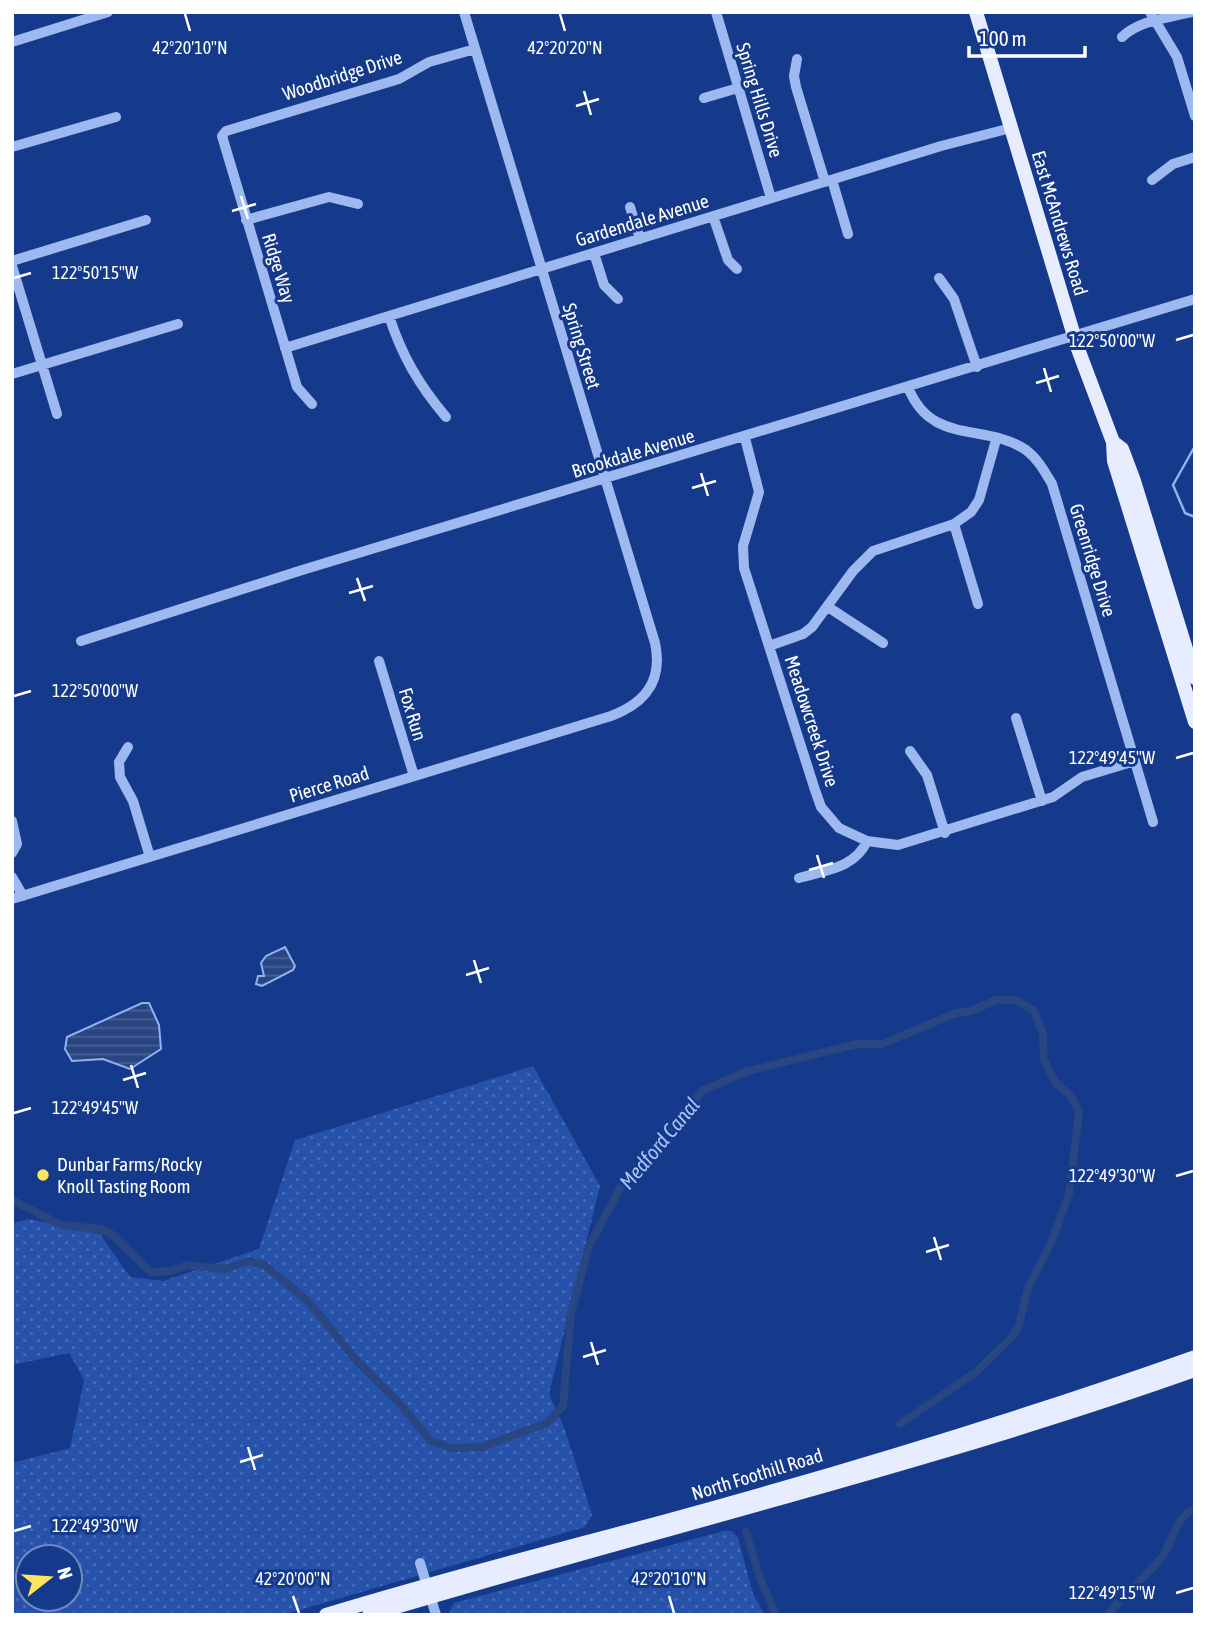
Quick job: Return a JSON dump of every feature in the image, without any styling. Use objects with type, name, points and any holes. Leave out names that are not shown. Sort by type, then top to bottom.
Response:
[{"type":"main road","name":"East McAndrews Road","points":[[976,12],[1074,336],[1113,442],[1114,461],[1195,722]]},
{"type":"main road","name":"East McAndrews Road","points":[[1113,442],[1122,449],[1134,481],[1195,678]]},
{"type":"main road","name":"North Foothill Road","points":[[369,1615],[428,1590],[1084,1396],[1195,1357]]},
{"type":"main road","name":"North Foothill Road","points":[[326,1615],[734,1512],[1091,1405],[1195,1370]]},
{"type":"street","points":[[12,42],[108,12]]},
{"type":"street","name":"Spring Street","points":[[464,12],[657,653],[657,673],[650,690]]},
{"type":"street","name":"Spring Hills Drive","points":[[716,12],[771,198]]},
{"type":"street","points":[[1122,37],[1152,16],[1192,12]]},
{"type":"street","points":[[1152,16],[1177,57],[1195,116]]},
{"type":"street","name":"Woodbridge Drive","points":[[222,136],[226,131],[399,79],[429,62],[475,48]]},
{"type":"street","points":[[797,59],[794,76],[796,87],[848,234]]},
{"type":"street","points":[[704,99],[738,88]]},
{"type":"street","points":[[12,147],[116,117]]},
{"type":"street","name":"Gardendale Avenue","points":[[285,348],[941,146],[1011,128]]},
{"type":"street","name":"Ridge Way","points":[[222,136],[297,387],[312,404]]},
{"type":"street","points":[[1152,180],[1173,164],[1195,157]]},
{"type":"street","points":[[247,220],[329,197],[358,204]]},
{"type":"street","points":[[629,207],[640,239]]},
{"type":"street","points":[[713,216],[728,260],[737,269]]},
{"type":"street","points":[[57,414],[12,264],[146,220]]},
{"type":"street","points":[[594,253],[604,285],[618,299]]},
{"type":"street","points":[[939,278],[954,299],[977,367]]},
{"type":"street","name":"Brookdale Avenue","points":[[81,641],[299,571],[745,438],[1195,299]]},
{"type":"street","points":[[389,316],[398,345],[414,378],[446,417]]},
{"type":"street","points":[[12,374],[178,324]]},
{"type":"street","name":"Greenridge Drive","points":[[908,387],[919,409],[936,423],[1025,450],[1037,460],[1052,484],[1153,822]]},
{"type":"street","name":"Meadowcreek Drive","points":[[745,438],[759,492],[756,512],[743,546],[743,558],[821,807],[839,828],[867,841],[898,845],[945,833],[1042,800],[1060,793],[1082,777],[1135,761]]},
{"type":"street","points":[[769,646],[803,634],[828,607],[853,570],[873,551],[962,520],[979,500],[996,440]]},
{"type":"street","points":[[954,524],[978,604]]},
{"type":"street","points":[[828,607],[883,643]]},
{"type":"street","name":"Fox Run","points":[[379,661],[414,776]]},
{"type":"street","name":"Pierce Road","points":[[18,898],[611,716],[634,706],[650,690]]},
{"type":"street","points":[[1016,718],[1042,800]]},
{"type":"street","points":[[128,747],[119,762],[120,777],[133,801],[150,857]]},
{"type":"street","points":[[910,751],[927,775],[945,833]]},
{"type":"street","points":[[12,821],[17,844],[12,853]]},
{"type":"street","points":[[799,878],[852,862],[860,855],[867,841]]},
{"type":"street","points":[[12,877],[18,898]]},
{"type":"street","points":[[420,1563],[436,1615]]},
{"type":"shaded area","points":[[285,947],[295,966],[293,970],[262,986],[256,984],[258,976],[264,976],[261,963],[266,956]]},
{"type":"shaded area","points":[[142,1003],[149,1003],[159,1025],[161,1049],[130,1069],[103,1059],[72,1061],[65,1049],[67,1037]]},
{"type":"shaded area","points":[[533,1066],[600,1186],[549,1394],[565,1430],[592,1515],[585,1527],[283,1615],[12,1615],[12,1463],[70,1448],[84,1380],[69,1353],[12,1365],[12,1224],[28,1219],[100,1234],[130,1277],[163,1281],[259,1249],[295,1140]]},
{"type":"shaded area","points":[[732,1531],[738,1538],[753,1594],[765,1615],[449,1613],[454,1603]]},
{"type":"waterway","points":[[1195,446],[1173,485],[1185,513],[1195,517]]},
{"type":"waterway","name":"Medford Canal","points":[[12,1200],[61,1225],[100,1229],[110,1233],[151,1272],[171,1271],[188,1265],[224,1269],[249,1261],[264,1265],[307,1300],[357,1361],[399,1403],[431,1441],[451,1448],[482,1447],[547,1423],[563,1406],[571,1313],[589,1246],[624,1181],[665,1138],[702,1091],[745,1072],[857,1044],[882,1044],[956,1013],[971,1011],[996,1000],[1016,1000],[1034,1011],[1043,1034],[1044,1060],[1056,1083],[1071,1096],[1079,1112],[1069,1194],[1051,1243],[1028,1288],[1019,1325],[1013,1336],[976,1372],[900,1424]]},
{"type":"waterway","name":"Medford Canal","points":[[1108,1615],[1161,1558],[1178,1524],[1195,1509]]},
{"type":"waterway","name":"Medford Canal","points":[[746,1532],[760,1578],[776,1615]]},
{"type":"place","name":"Dunbar Farms/Rocky Knoll Tasting Room","points":[[43,1175]]}]
